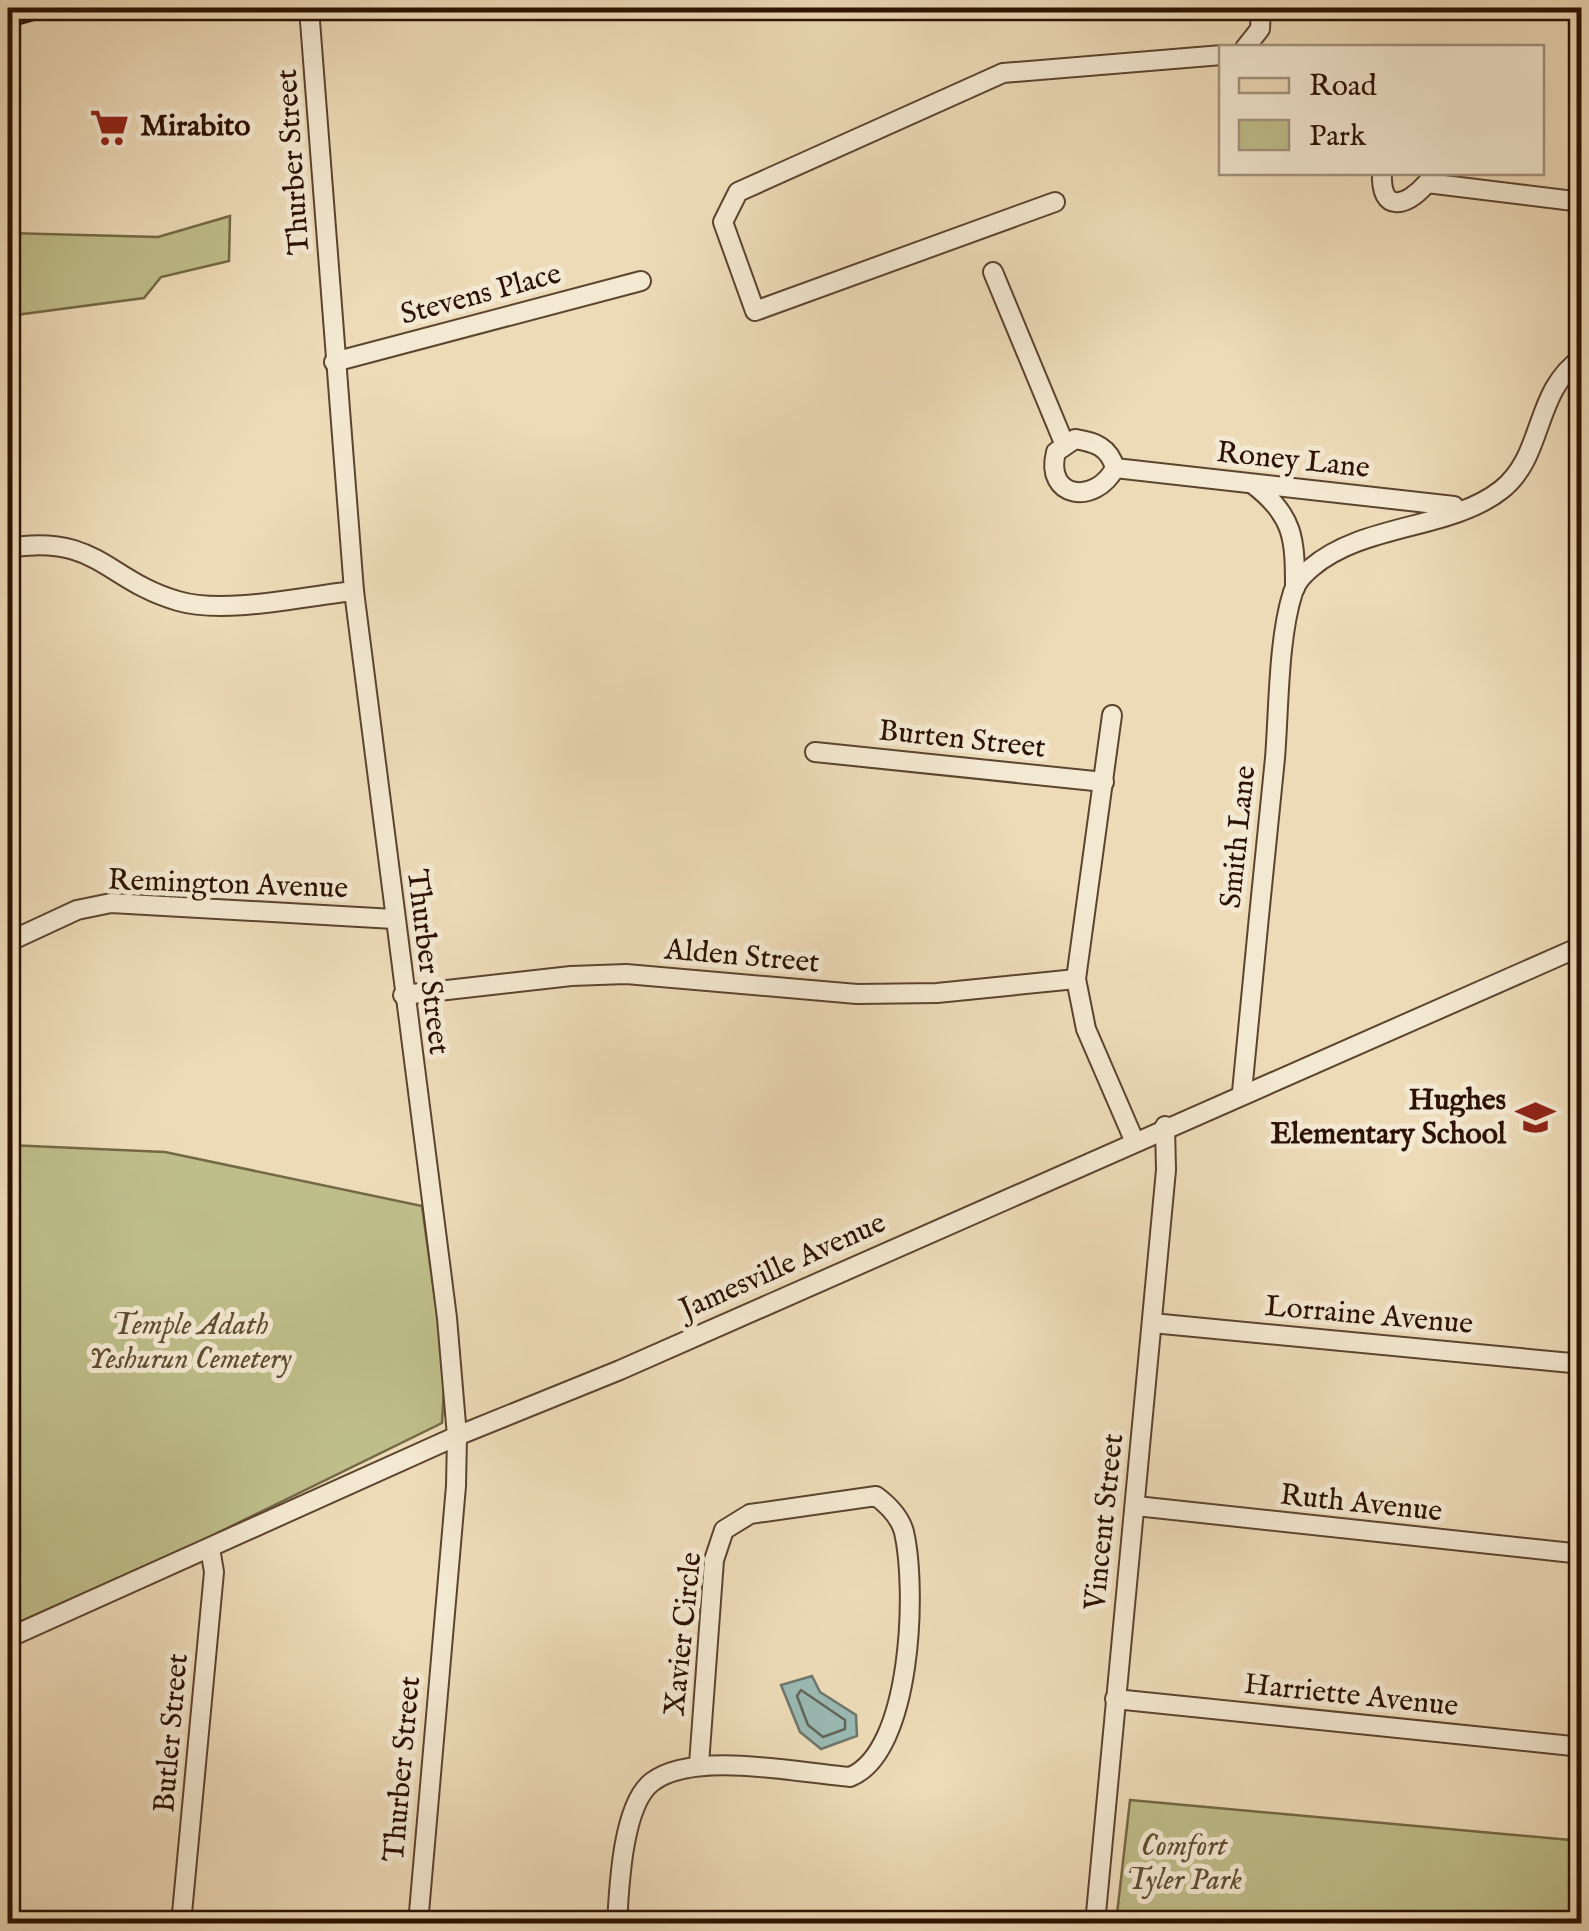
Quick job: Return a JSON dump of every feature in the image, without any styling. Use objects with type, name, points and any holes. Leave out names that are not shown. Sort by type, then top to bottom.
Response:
[{"type":"main road","points":[[8,14],[29,8]]},
{"type":"street","name":"Thurber Street","points":[[309,8],[354,591],[447,1318],[458,1436],[418,1924]]},
{"type":"street","points":[[1247,45],[1260,28],[1261,8]]},
{"type":"street","points":[[1055,202],[755,311],[723,222],[738,192],[1002,74],[1219,55]]},
{"type":"street","points":[[1382,175],[1382,187],[1388,197],[1401,204],[1411,201],[1424,178],[1582,202]]},
{"type":"street","points":[[993,272],[1064,443]]},
{"type":"street","name":"Stevens Place","points":[[334,362],[642,281]]},
{"type":"street","points":[[1295,588],[1316,564],[1355,543],[1497,494],[1520,473],[1558,378],[1582,358]]},
{"type":"street","points":[[1075,439],[1093,442],[1110,453],[1115,468],[1106,484],[1088,494],[1071,491],[1058,482],[1052,467],[1064,443],[1075,439]]},
{"type":"street","name":"Roney Lane","points":[[1115,468],[1464,507]]},
{"type":"street","name":"Smith Lane","points":[[1242,1092],[1264,850],[1295,588],[1290,526],[1280,505],[1254,486]]},
{"type":"street","points":[[8,548],[64,546],[97,557],[139,584],[179,602],[211,606],[354,591]]},
{"type":"street","points":[[1112,714],[1076,979],[1086,1029],[1134,1140]]},
{"type":"street","name":"Burten Street","points":[[815,752],[1104,782]]},
{"type":"street","name":"Remington Avenue","points":[[8,942],[77,910],[111,903],[394,919]]},
{"type":"street","name":"Jamesville Avenue","points":[[8,1638],[458,1436],[620,1370],[1164,1126],[1582,946]]},
{"type":"street","name":"Alden Street","points":[[403,995],[570,976],[626,974],[856,994],[937,993],[1076,979]]},
{"type":"street","name":"Vincent Street","points":[[1096,1924],[1166,1170],[1164,1126]]},
{"type":"street","name":"Lorraine Avenue","points":[[1152,1323],[1582,1364]]},
{"type":"street","name":"Xavier Circle","points":[[617,1924],[624,1847],[638,1801],[651,1782],[699,1764],[850,1777],[866,1771],[880,1755],[897,1709],[908,1641],[903,1530],[890,1506],[876,1496],[750,1514],[724,1530],[714,1560],[699,1764]]},
{"type":"street","name":"Ruth Avenue","points":[[1136,1506],[1582,1554]]},
{"type":"street","name":"Butler Street","points":[[181,1924],[202,1728],[214,1572],[210,1548]]},
{"type":"street","name":"Harriette Avenue","points":[[1115,1699],[1582,1747]]},
{"type":"green space","points":[[230,216],[229,261],[161,277],[144,298],[8,316],[8,233],[158,237]]},
{"type":"green space","name":"Temple Adath Yeshurun Cemetery","points":[[8,1145],[165,1152],[422,1206],[445,1371],[442,1423],[195,1544],[8,1627]]},
{"type":"green space","name":"Comfort Tyler Park","points":[[1130,1800],[1581,1841],[1581,1923],[1116,1923]]},
{"type":"water","points":[[812,1676],[820,1692],[856,1715],[857,1736],[821,1749],[800,1732],[781,1685]]},
{"type":"place","name":"Mirabito","points":[[110,127]]},
{"type":"place","name":"Hughes Elementary School","points":[[1536,1118]]}]
